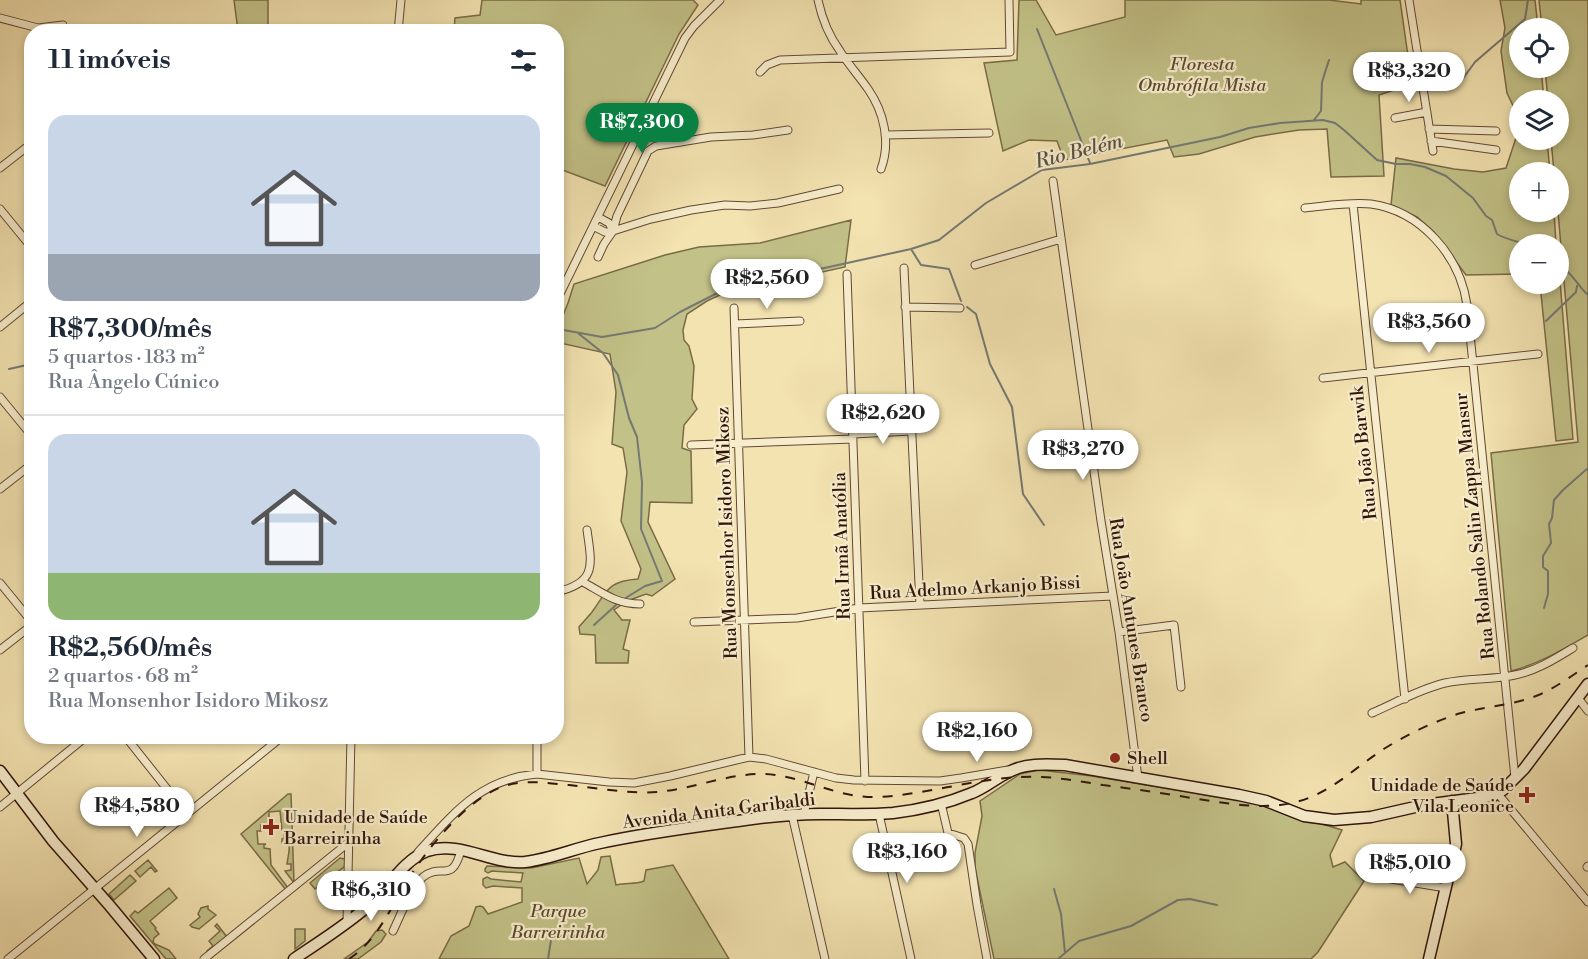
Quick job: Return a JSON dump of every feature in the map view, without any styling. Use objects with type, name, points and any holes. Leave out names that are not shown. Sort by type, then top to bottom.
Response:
[{"type":"main road","points":[[1498,794],[1515,778],[1588,684]]},
{"type":"main road","name":"Avenida Anita Garibaldi","points":[[294,959],[377,898],[410,861],[435,849],[448,848],[498,861],[523,862],[586,846],[752,819],[804,814],[879,814],[915,809],[972,794],[1017,768],[1039,764],[1255,798],[1304,816],[1322,820],[1371,818],[1424,805],[1498,794]]},
{"type":"main road","points":[[0,771],[53,841],[154,959]]},
{"type":"main road","points":[[1429,959],[1456,844],[1452,801]]},
{"type":"street","points":[[399,24],[401,0]]},
{"type":"street","points":[[564,286],[685,38],[720,0]]},
{"type":"street","points":[[818,0],[828,30],[844,58],[870,91],[880,114],[885,135],[885,154],[881,169]]},
{"type":"street","points":[[760,72],[767,65],[780,60],[1010,52],[1009,0]]},
{"type":"street","points":[[1409,0],[1433,152]]},
{"type":"street","points":[[0,18],[24,24]]},
{"type":"street","points":[[1395,118],[1427,112]]},
{"type":"street","points":[[1429,129],[1496,131]]},
{"type":"street","points":[[598,256],[614,231],[617,216],[651,148],[722,135],[753,135],[788,130]]},
{"type":"street","points":[[885,135],[989,133]]},
{"type":"street","points":[[1431,141],[1496,150]]},
{"type":"street","points":[[0,168],[24,149]]},
{"type":"street","name":"Rua João Antunes Branco","points":[[1053,181],[1138,778]]},
{"type":"street","points":[[593,226],[605,232],[614,231],[651,219],[691,210],[724,205],[762,205],[838,189]]},
{"type":"street","name":"Rua João Barwik","points":[[1353,204],[1405,699]]},
{"type":"street","name":"Rua Rolando Salin Zappa Mansur","points":[[1305,208],[1372,204],[1409,217],[1428,232],[1445,251],[1457,271],[1466,294],[1515,778]]},
{"type":"street","points":[[0,209],[24,238]]},
{"type":"street","points":[[598,217],[609,223],[614,231]]},
{"type":"street","points":[[975,265],[1061,239]]},
{"type":"street","points":[[903,268],[920,605]]},
{"type":"street","name":"Rua Irmã Anatólia","points":[[847,274],[865,781]]},
{"type":"street","points":[[905,307],[960,308]]},
{"type":"street","points":[[0,327],[24,308]]},
{"type":"street","name":"Rua Monsenhor Isidoro Mikosz","points":[[734,308],[749,757]]},
{"type":"street","points":[[735,324],[800,321]]},
{"type":"street","points":[[1323,378],[1538,354]]},
{"type":"street","points":[[0,397],[24,426]]},
{"type":"street","points":[[691,445],[911,431]]},
{"type":"street","points":[[0,489],[24,470]]},
{"type":"street","points":[[564,590],[583,582],[588,574],[591,558],[587,530]]},
{"type":"street","points":[[583,582],[617,601],[626,604],[640,604]]},
{"type":"street","points":[[0,583],[24,613]]},
{"type":"street","name":"Rua Adelmo Arkanjo Bissi","points":[[694,622],[805,617],[859,608],[1113,596]]},
{"type":"street","points":[[1119,632],[1174,625],[1181,687]]},
{"type":"street","points":[[0,650],[24,630]]},
{"type":"street","points":[[1372,713],[1445,683],[1505,677],[1532,670],[1573,648]]},
{"type":"street","points":[[1578,698],[1588,711]]},
{"type":"street","points":[[0,807],[77,744]]},
{"type":"street","points":[[131,744],[187,813]]},
{"type":"street","points":[[8,959],[271,744]]},
{"type":"street","points":[[346,923],[351,744]]},
{"type":"street","points":[[537,744],[537,774]]},
{"type":"street","points":[[410,861],[454,813],[477,795],[513,777],[537,774],[634,783],[670,777],[749,757],[766,759],[845,779],[865,781],[940,781],[1017,768]]},
{"type":"street","points":[[804,814],[814,772]]},
{"type":"street","points":[[1498,794],[1588,902]]},
{"type":"street","points":[[941,803],[948,833],[964,838],[968,844],[976,905],[987,959]]},
{"type":"street","points":[[879,814],[910,959]]},
{"type":"street","points":[[792,815],[825,959]]},
{"type":"street","points":[[204,959],[348,843]]},
{"type":"street","points":[[393,931],[421,879],[430,873],[453,868],[458,862],[461,850]]},
{"type":"street","points":[[1379,877],[1446,888]]},
{"type":"green space","points":[[234,0],[268,0],[268,24],[237,24]]},
{"type":"green space","points":[[482,0],[693,0],[698,5],[679,34],[605,186],[564,171],[564,24],[455,24],[455,18],[480,15]]},
{"type":"green space","name":"Floresta Ombrófila Mista","points":[[1019,0],[1036,0],[1056,35],[1125,17],[1125,0],[1329,0],[1361,4],[1361,0],[1400,0],[1412,84],[1379,95],[1384,176],[1331,177],[1327,129],[1299,130],[1255,137],[1199,154],[1174,157],[1167,140],[1064,160],[1057,141],[1029,140],[1003,151],[984,63],[1017,60]]},
{"type":"green space","points":[[1500,0],[1535,0],[1537,18],[1509,18],[1509,78],[1542,78],[1543,90],[1509,90],[1509,97],[1501,51],[1505,28]]},
{"type":"green space","points":[[1539,0],[1588,0],[1588,635],[1541,660],[1511,671],[1491,453],[1578,442],[1565,294],[1569,294],[1569,234],[1560,234],[1559,222],[1569,222],[1569,162],[1553,162],[1552,150],[1569,150],[1569,90],[1547,90],[1546,78],[1569,78],[1569,18],[1541,18]]},
{"type":"green space","points":[[1512,150],[1548,150],[1549,162],[1509,162],[1509,222],[1555,222],[1555,234],[1509,234],[1509,274],[1466,275],[1434,232],[1417,217],[1391,205],[1396,158],[1483,172],[1506,168]]},
{"type":"green space","points":[[851,220],[845,267],[739,286],[707,301],[687,314],[683,330],[684,340],[689,346],[694,366],[692,399],[697,409],[684,425],[682,448],[691,451],[692,503],[650,502],[648,522],[675,579],[652,596],[646,594],[627,601],[614,610],[622,620],[630,620],[623,649],[629,651],[628,663],[596,663],[595,635],[580,634],[579,627],[609,588],[620,582],[638,579],[641,569],[621,521],[627,472],[623,448],[612,444],[616,392],[610,354],[564,344],[564,313],[574,284],[665,255],[699,247],[760,243]]},
{"type":"green space","points":[[1541,294],[1561,294],[1573,439],[1556,441]]},
{"type":"green space","points":[[1039,770],[1092,776],[1255,803],[1342,830],[1330,855],[1333,867],[1345,862],[1364,881],[1318,952],[1311,959],[994,959],[975,868],[975,853],[982,816],[980,801],[1020,774]]},
{"type":"green space","points":[[288,794],[291,794],[294,883],[285,871],[291,870],[291,864],[287,864],[289,843],[282,843],[284,830],[282,830],[280,811],[269,812],[269,825],[261,825],[261,831],[257,831],[258,844],[266,844],[264,848],[270,849],[271,865],[288,888],[286,890],[241,834]]},
{"type":"green space","name":"Parque Barreirinha","points":[[610,856],[616,885],[644,881],[646,870],[673,865],[729,959],[439,959],[451,936],[469,926],[476,907],[483,907],[488,914],[522,902],[522,888],[493,886],[486,888],[483,885],[483,879],[487,877],[521,882],[523,873],[492,871],[488,873],[485,871],[487,866],[531,868],[579,858],[587,884],[598,870],[601,857]]},
{"type":"green space","points":[[340,858],[345,859],[344,867],[315,889],[310,883]]},
{"type":"green space","points":[[148,860],[157,871],[155,872],[151,867],[140,877],[135,871]]},
{"type":"green space","points":[[130,875],[136,881],[114,900],[109,894]]},
{"type":"green space","points":[[169,888],[177,898],[150,921],[159,934],[153,942],[169,950],[176,959],[166,959],[130,916],[135,911],[138,913]]},
{"type":"green space","points":[[208,906],[208,909],[216,915],[199,929],[192,927],[190,925],[200,917],[198,914],[201,908]]},
{"type":"green space","points":[[217,924],[227,937],[209,954],[207,951],[213,946],[209,941],[220,931],[215,926]]},
{"type":"green space","points":[[295,929],[305,929],[305,941],[295,949]]},
{"type":"green space","points":[[382,930],[386,934],[381,942],[358,959],[344,959],[368,942],[376,931]]},
{"type":"waterway","points":[[1459,84],[1475,62],[1525,19],[1528,0]]},
{"type":"waterway","points":[[1037,29],[1090,163]]},
{"type":"waterway","points":[[1314,120],[1321,111],[1322,82],[1329,60]]},
{"type":"waterway","name":"Rio Belém","points":[[564,330],[602,337],[655,328],[680,312],[735,284],[788,276],[911,249],[939,240],[986,203],[1042,170],[1090,164],[1280,123],[1323,120],[1335,123],[1377,160],[1425,167],[1446,176],[1473,198],[1486,216],[1492,220],[1497,234],[1509,239]]},
{"type":"waterway","points":[[911,249],[921,265],[949,269],[961,301]]},
{"type":"waterway","name":"Rio Belém","points":[[1569,273],[1588,295]]},
{"type":"waterway","points":[[1546,321],[1576,292],[1577,286]]},
{"type":"waterway","points":[[967,307],[976,314],[990,364],[1012,407],[1023,494],[1044,525]]},
{"type":"waterway","points":[[579,334],[603,353],[618,375],[629,418],[637,437],[642,482],[641,529],[662,581],[645,586],[624,599]]},
{"type":"waterway","name":"Rio Belém","points":[[9,369],[24,366]]},
{"type":"waterway","name":"Rio Belém","points":[[1544,608],[1548,594],[1548,571],[1543,567],[1543,556],[1551,543],[1549,524],[1554,500],[1588,468]]},
{"type":"waterway","points":[[594,625],[616,605]]},
{"type":"waterway","points":[[1054,889],[1061,914],[1065,953]]},
{"type":"waterway","points":[[1058,959],[1079,941],[1131,926],[1178,900],[1190,899],[1217,905]]},
{"type":"waterway","points":[[548,959],[552,934]]},
{"type":"railway","points":[[349,959],[375,934],[414,870],[447,828],[473,804],[501,787],[527,782],[657,792],[738,776],[765,774],[794,779],[849,795],[879,797],[1002,778],[1042,777],[1229,803],[1280,805],[1296,802],[1324,791],[1387,747],[1423,728],[1461,713],[1531,698],[1553,688],[1588,665]]},
{"type":"place","name":"Shell","points":[[1115,758]]},
{"type":"place","name":"Unidade de Saúde Vila Leonice","points":[[1527,795]]},
{"type":"place","name":"Unidade de Saúde Barreirinha","points":[[271,827]]}]
